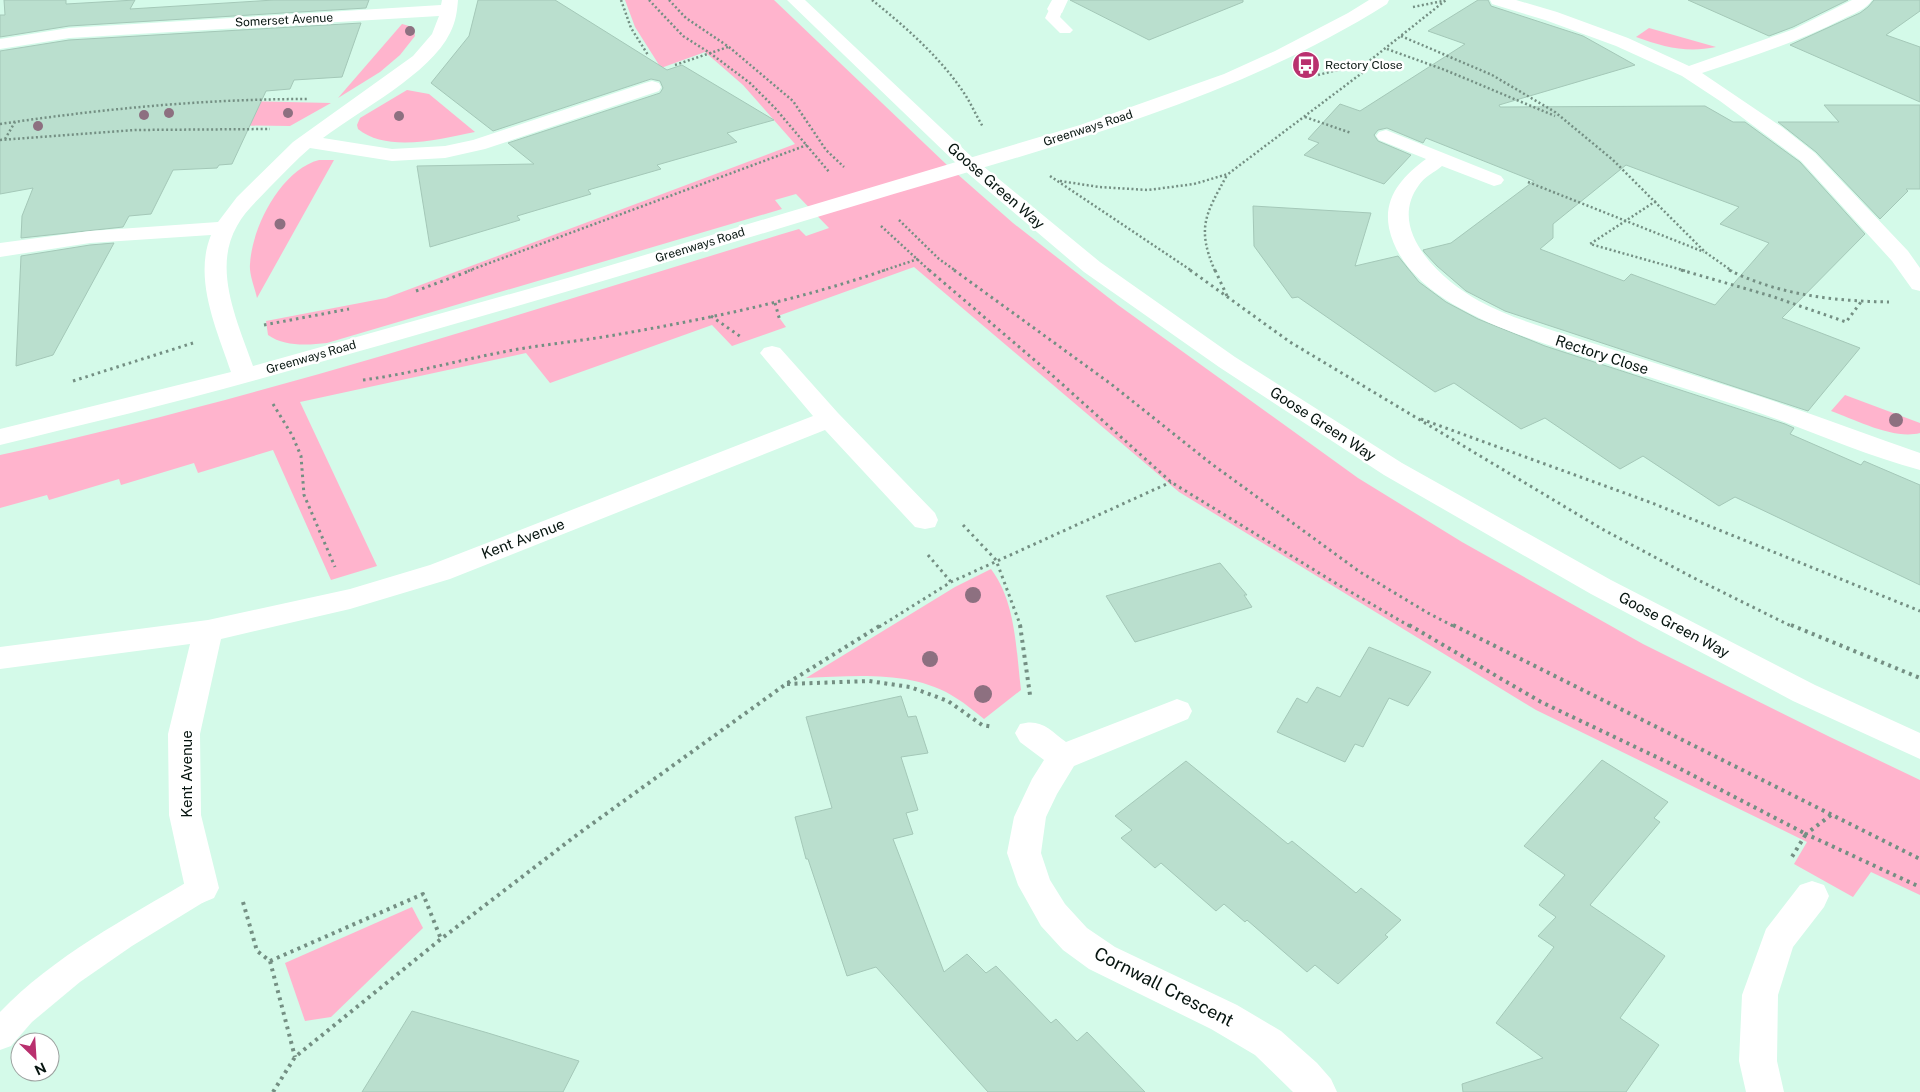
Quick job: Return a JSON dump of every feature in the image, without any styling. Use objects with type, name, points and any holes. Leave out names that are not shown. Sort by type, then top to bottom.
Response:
[{"type":"street","name":"Goose Green Way","points":[[795,0],[965,161],[1092,267],[1227,362],[1393,469],[1601,587],[1804,694],[1920,747]]},
{"type":"street","name":"Greenways Road","points":[[0,437],[244,376],[579,282],[1087,129],[1231,78],[1354,17],[1381,0]]},
{"type":"street","points":[[1498,0],[1551,16],[1622,42],[1688,72],[1775,131],[1808,157],[1900,256],[1920,284]]},
{"type":"street","points":[[1688,72],[1793,37],[1845,12],[1864,0]]},
{"type":"street","name":"Somerset Avenue","points":[[0,44],[123,23],[450,5],[443,30],[426,55],[403,76],[362,101],[313,136],[245,200],[224,228],[216,257],[216,278],[229,331],[244,376]]},
{"type":"street","points":[[313,136],[392,155],[446,152],[478,145],[621,97],[655,79]]},
{"type":"street","points":[[621,97],[639,111]]},
{"type":"street","points":[[1386,136],[1494,180]]},
{"type":"street","name":"Rectory Close","points":[[1440,158],[1409,182],[1398,202],[1398,224],[1404,244],[1414,259],[1435,279],[1463,301],[1491,316],[1525,329],[1761,405],[1920,462]]},
{"type":"street","points":[[0,250],[90,237],[224,228]]},
{"type":"street","points":[[772,353],[829,419],[925,520]]},
{"type":"street","name":"Kent Avenue","points":[[0,658],[208,631],[350,599],[440,572],[829,419]]},
{"type":"street","name":"Kent Avenue","points":[[202,888],[185,816],[184,734],[208,631]]},
{"type":"street","points":[[1031,733],[1063,757],[1177,710]]},
{"type":"street","name":"Cornwall Crescent","points":[[1063,757],[1043,788],[1030,817],[1024,852],[1035,885],[1053,915],[1075,939],[1102,958],[1224,1017],[1268,1043],[1304,1076],[1318,1092]]},
{"type":"street","points":[[1765,1092],[1758,1061],[1760,995],[1778,940],[1812,896]]},
{"type":"lane","points":[[1058,5],[1052,18],[1065,30]]},
{"type":"lane","points":[[0,1034],[50,986],[87,960],[202,888]]},
{"type":"path","points":[[621,0],[631,28],[655,79],[710,53],[729,47]]},
{"type":"path","points":[[649,0],[683,36],[710,53],[750,83],[775,108],[832,176]]},
{"type":"path","points":[[669,0],[686,18],[729,47],[793,101],[826,150],[849,172]]},
{"type":"path","points":[[872,0],[922,43],[966,96],[982,126],[990,132]]},
{"type":"path","points":[[1056,181],[1099,187],[1148,190],[1194,184],[1228,174],[1362,73],[1368,62],[1387,49],[1446,0]]},
{"type":"path","points":[[1402,36],[1497,77],[1527,94],[1563,119],[1608,154],[1706,253],[1726,269],[1751,280],[1790,292],[1861,302],[1890,302]]},
{"type":"path","points":[[1387,49],[1445,70],[1563,119]]},
{"type":"path","points":[[0,124],[113,109],[248,98],[362,101]]},
{"type":"path","points":[[1304,117],[1367,138],[1386,136]]},
{"type":"path","points":[[4,139],[16,122]]},
{"type":"path","points":[[0,140],[99,131],[196,127],[313,136]]},
{"type":"path","points":[[410,293],[807,145]]},
{"type":"path","points":[[1228,174],[1209,207],[1204,232],[1209,258],[1229,299]]},
{"type":"path","points":[[1049,175],[1152,243],[1290,342],[1602,529],[1692,577],[1800,630],[1920,678]]},
{"type":"path","points":[[1494,180],[1524,181],[1706,253]]},
{"type":"path","points":[[1656,201],[1590,244],[1771,296],[1846,322],[1861,302]]},
{"type":"path","points":[[897,218],[939,259],[1111,384],[1209,462],[1360,572],[1428,613],[1920,858]]},
{"type":"path","points":[[875,221],[950,290],[1052,375],[1171,482],[1337,584],[1541,702],[1668,763],[1806,834],[1920,887]]},
{"type":"path","points":[[358,380],[396,376],[517,349],[620,334],[775,303],[862,280],[918,260]]},
{"type":"path","points":[[64,384],[229,331]]},
{"type":"path","points":[[273,404],[292,435],[301,456],[304,496],[350,599]]},
{"type":"path","points":[[1414,416],[1652,503],[1920,611]]},
{"type":"path","points":[[273,1092],[295,1057],[441,939],[578,834],[786,684],[951,582],[1171,482]]},
{"type":"path","points":[[786,684],[869,681],[910,687],[948,701],[982,725],[1031,733],[1030,693],[1020,622],[996,560]]},
{"type":"path","points":[[1786,865],[1806,834],[1831,815]]},
{"type":"path","points":[[202,888],[242,898],[257,951],[270,962],[295,1057]]},
{"type":"path","points":[[270,962],[422,894],[441,939]]},
{"type":"shaded area","points":[[625,0],[774,0],[947,165],[1013,223],[1118,305],[1358,478],[1462,542],[1643,644],[1920,780],[1920,895],[1871,872],[1853,897],[1794,864],[1807,842],[1536,710],[1179,492],[914,267],[778,316],[786,327],[732,346],[712,325],[550,383],[526,353],[300,402],[377,566],[331,580],[273,450],[198,473],[194,463],[121,485],[119,479],[49,500],[47,495],[0,508],[0,455],[101,432],[302,379],[799,229],[806,236],[829,228],[796,194],[775,200],[782,209],[327,343],[304,345],[289,343],[282,342],[268,335],[266,321],[386,298],[795,144],[743,85],[705,52],[661,68],[635,27]]},
{"type":"shaded area","points":[[402,24],[411,27],[415,36],[400,55],[380,72],[338,98]]},
{"type":"shaded area","points":[[1649,28],[1716,47],[1705,49],[1675,48],[1636,37]]},
{"type":"shaded area","points":[[407,90],[429,94],[475,132],[431,140],[399,142],[384,141],[358,129],[357,125],[360,118]]},
{"type":"shaded area","points":[[247,101],[331,103],[290,126],[197,125]]},
{"type":"shaded area","points":[[319,160],[334,160],[257,298],[251,277],[250,264],[256,234],[263,217],[271,202],[292,175],[305,166]]},
{"type":"shaded area","points":[[1845,395],[1920,423],[1920,433],[1899,434],[1863,424],[1831,411]]},
{"type":"shaded area","points":[[991,569],[1006,596],[1014,627],[1021,690],[984,719],[956,698],[922,683],[903,679],[863,676],[806,678],[955,587]]},
{"type":"shaded area","points":[[412,907],[423,928],[331,1017],[305,1021],[285,963]]},
{"type":"building","points":[[4,0],[66,0],[66,4],[135,0],[130,9],[274,0],[369,0],[366,8],[69,26],[0,37],[0,15],[5,15]]},
{"type":"building","points":[[478,0],[555,0],[667,70],[682,65],[774,120],[727,133],[737,142],[657,165],[661,169],[588,190],[591,194],[517,216],[520,220],[430,247],[417,166],[534,164],[508,143],[660,93],[663,88],[660,81],[651,79],[493,131],[431,83],[469,36]]},
{"type":"building","points":[[1070,0],[1243,0],[1243,2],[1149,40]]},
{"type":"building","points":[[1478,0],[1488,0],[1491,6],[1583,36],[1635,65],[1499,105],[1500,107],[1705,106],[1733,122],[1745,122],[1800,162],[1865,234],[1782,318],[1860,348],[1808,411],[1505,311],[1466,291],[1424,252],[1423,250],[1451,243],[1534,181],[1426,138],[1423,143],[1387,128],[1378,130],[1374,135],[1378,141],[1411,155],[1384,184],[1304,155],[1319,143],[1308,139],[1340,104],[1360,111],[1465,44],[1428,31]],"holes":[[[1626,165],[1739,207],[1720,224],[1769,243],[1715,305],[1631,274],[1624,281],[1540,249],[1553,238],[1553,224]]]},
{"type":"building","points":[[1688,0],[1848,0],[1793,27],[1769,36]]},
{"type":"building","points":[[1874,0],[1920,0],[1920,11],[1886,35],[1920,47],[1920,102],[1790,45],[1860,13]]},
{"type":"building","points":[[361,23],[342,77],[294,80],[290,89],[266,91],[232,164],[219,165],[217,168],[173,170],[151,214],[129,216],[123,227],[21,238],[22,216],[33,188],[0,194],[0,51],[69,40]]},
{"type":"building","points":[[1824,105],[1920,105],[1920,189],[1906,189],[1908,191],[1880,219],[1816,152],[1778,122],[1839,122]]},
{"type":"building","points":[[1253,206],[1371,213],[1355,266],[1398,256],[1419,282],[1446,302],[1478,319],[1545,346],[1785,424],[1794,428],[1790,434],[1861,465],[1864,461],[1920,485],[1920,585],[1735,497],[1719,506],[1643,456],[1620,469],[1545,418],[1521,429],[1454,383],[1435,392],[1298,297],[1292,298],[1254,246]]},
{"type":"building","points":[[114,243],[53,355],[16,366],[21,256]]},
{"type":"building","points":[[1220,563],[1247,595],[1244,595],[1252,607],[1135,642],[1106,596]]},
{"type":"building","points":[[1369,647],[1431,672],[1408,706],[1389,698],[1363,747],[1355,744],[1345,762],[1277,732],[1297,698],[1307,703],[1317,687],[1340,697]]},
{"type":"building","points":[[901,696],[908,717],[916,716],[928,753],[901,757],[918,810],[906,813],[913,834],[893,839],[944,972],[967,954],[986,973],[996,966],[1051,1023],[1056,1019],[1077,1041],[1087,1032],[1145,1092],[988,1092],[876,967],[847,976],[808,859],[806,859],[795,817],[832,808],[806,717]]},
{"type":"building","points":[[1602,760],[1668,802],[1654,818],[1660,822],[1590,905],[1665,956],[1620,1018],[1659,1045],[1626,1092],[1463,1092],[1462,1084],[1543,1058],[1496,1023],[1554,947],[1538,936],[1556,917],[1539,905],[1565,875],[1524,846]]},
{"type":"building","points":[[1186,761],[1288,844],[1292,841],[1356,893],[1361,888],[1401,920],[1385,935],[1388,937],[1338,984],[1315,965],[1307,972],[1247,920],[1245,922],[1224,904],[1216,911],[1161,863],[1155,868],[1121,838],[1132,830],[1115,816]]},
{"type":"building","points":[[412,1011],[579,1061],[563,1092],[362,1092]]},
{"type":"place","name":"Rectory Close","points":[[1306,65]]}]
